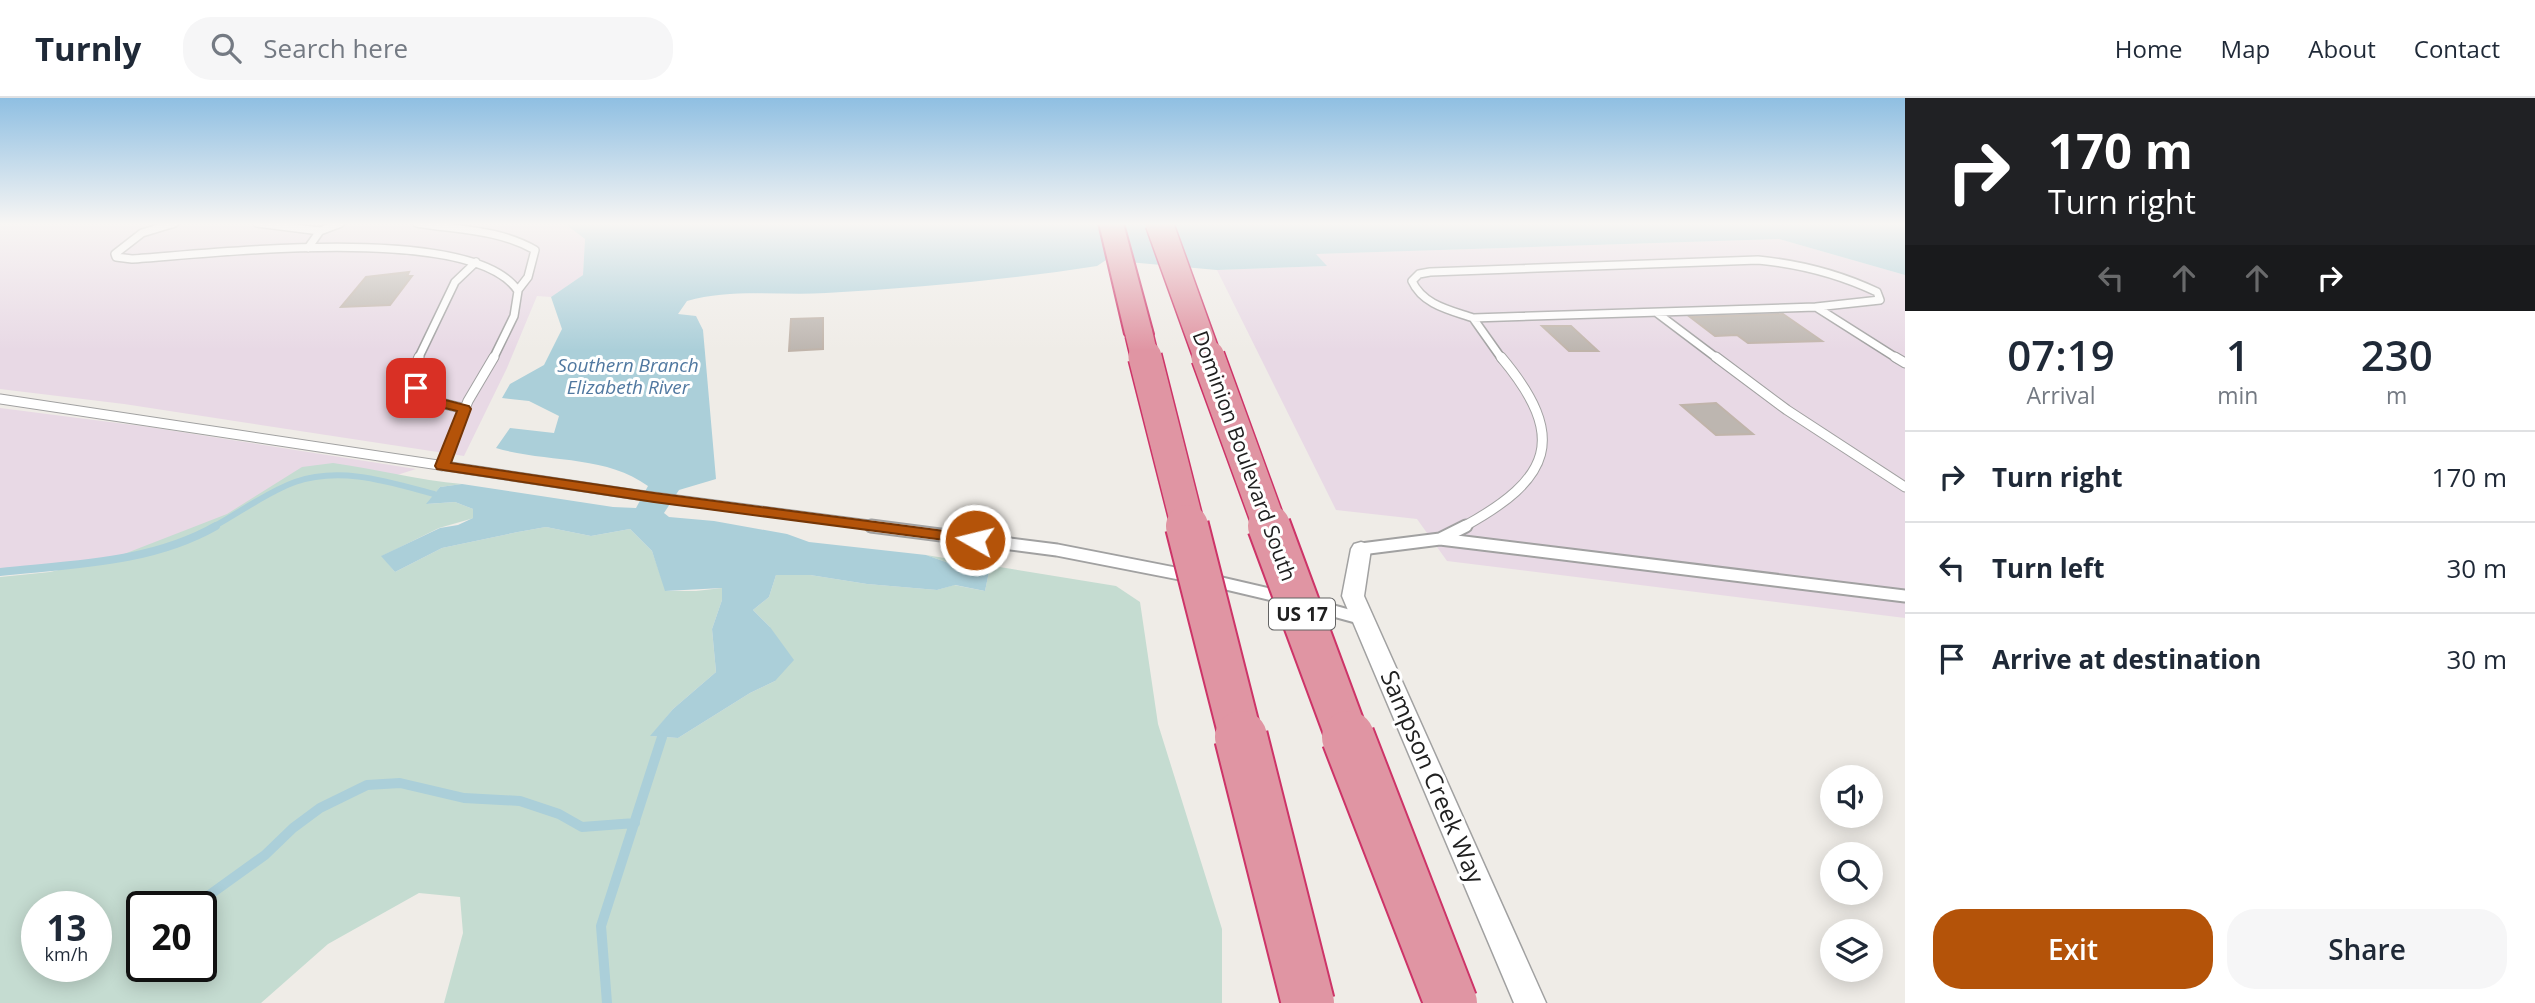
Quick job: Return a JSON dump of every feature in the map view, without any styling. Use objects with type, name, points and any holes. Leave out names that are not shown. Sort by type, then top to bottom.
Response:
[{"type":"highway","points":[[1122,265],[1308,1003]]},
{"type":"highway","name":"Dominion Boulevard South","points":[[1174,265],[1325,679],[1451,1003]]},
{"type":"street","name":"Sampson Creek Way","points":[[1361,549],[1353,588],[1363,619],[1530,1003]]},
{"type":"lane","points":[[465,409],[425,399],[416,388],[412,372],[447,296],[455,282],[473,265]]},
{"type":"lane","points":[[485,265],[511,279],[518,290]]},
{"type":"lane","points":[[442,466],[465,409],[504,341],[516,306],[518,290],[528,276],[531,265]]},
{"type":"lane","points":[[1615,265],[1430,272],[1419,274],[1412,281],[1414,289],[1423,297],[1473,318],[1816,307],[1880,300],[1877,292],[1849,278],[1800,265]]},
{"type":"lane","points":[[1816,307],[1905,362]]},
{"type":"lane","points":[[1657,313],[1787,410],[1905,487]]},
{"type":"lane","points":[[1440,539],[1493,512],[1512,498],[1541,464],[1545,442],[1542,421],[1529,394],[1473,318]]},
{"type":"lane","points":[[0,399],[631,494],[1057,550],[1238,586],[1363,619]]},
{"type":"lane","points":[[1361,549],[1440,539],[1905,596]]},
{"type":"shaded area","points":[[0,265],[584,265],[583,275],[551,297],[537,296],[507,368],[464,456],[124,404],[0,389]]},
{"type":"shaded area","points":[[1871,265],[1905,275],[1905,618],[1447,561],[1417,519],[1336,510],[1217,270],[1326,266]]},
{"type":"shaded area","points":[[0,408],[149,427],[416,469],[140,556],[0,572]]},
{"type":"green space","points":[[333,463],[462,484],[440,487],[427,504],[455,502],[473,509],[474,518],[439,528],[382,556],[395,572],[442,548],[518,532],[546,527],[591,536],[630,529],[652,551],[666,591],[722,588],[722,600],[712,629],[716,672],[673,709],[651,736],[678,738],[750,693],[775,681],[770,627],[753,610],[769,597],[776,575],[810,575],[867,584],[937,590],[954,585],[985,591],[989,572],[960,567],[926,555],[1116,586],[1140,602],[1158,724],[1222,929],[1222,1003],[444,1003],[463,933],[460,897],[419,893],[328,944],[261,1003],[0,1003],[0,577],[50,572],[124,554],[227,514],[302,467]]},
{"type":"water","name":"Southern Branch Elizabeth River","points":[[584,265],[1098,265],[894,289],[808,294],[738,294],[687,301],[678,314],[696,316],[703,330],[716,479],[679,490],[664,513],[669,517],[714,521],[787,534],[809,542],[926,555],[960,567],[989,572],[985,591],[955,585],[937,590],[867,584],[810,575],[776,575],[769,597],[753,610],[770,627],[794,660],[775,681],[750,693],[678,738],[650,736],[673,709],[716,672],[712,629],[722,600],[722,588],[665,591],[652,551],[630,529],[591,536],[546,527],[518,532],[442,548],[395,572],[381,556],[440,528],[458,525],[473,518],[473,509],[455,502],[426,504],[440,487],[462,484],[613,507],[636,508],[648,486],[631,476],[594,464],[496,448],[510,428],[554,433],[559,416],[529,401],[502,398],[510,384],[544,365],[562,329],[551,297],[583,275]]},
{"type":"water","name":"Southern Branch Elizabeth River","points":[[1164,265],[1327,266],[1217,270]]},
{"type":"water","name":"Southern Branch Elizabeth River","points":[[1871,265],[1905,265],[1905,275]]},
{"type":"building","points":[[409,272],[407,276],[412,276],[390,305],[341,307],[366,277]]},
{"type":"building","points":[[1783,314],[1822,341],[1748,343],[1737,335],[1715,336],[1690,317]]},
{"type":"building","points":[[823,318],[823,349],[789,351],[791,319]]},
{"type":"building","points":[[1542,326],[1571,326],[1598,351],[1569,351]]},
{"type":"building","points":[[1716,403],[1753,434],[1716,435],[1681,405]]},
{"type":"waterway","points":[[213,527],[274,491],[312,477],[365,477],[434,494]]},
{"type":"waterway","points":[[0,572],[84,564],[139,555],[165,548],[216,526]]},
{"type":"waterway","points":[[634,823],[662,737]]},
{"type":"waterway","points":[[215,891],[265,855],[293,828],[320,808],[367,785],[400,783],[464,798],[520,801],[559,814],[582,827],[634,823]]},
{"type":"waterway","points":[[607,1003],[601,926],[634,823]]},
{"type":"route","points":[[416,388],[425,399],[465,409],[442,466],[654,498],[975,540]]}]
